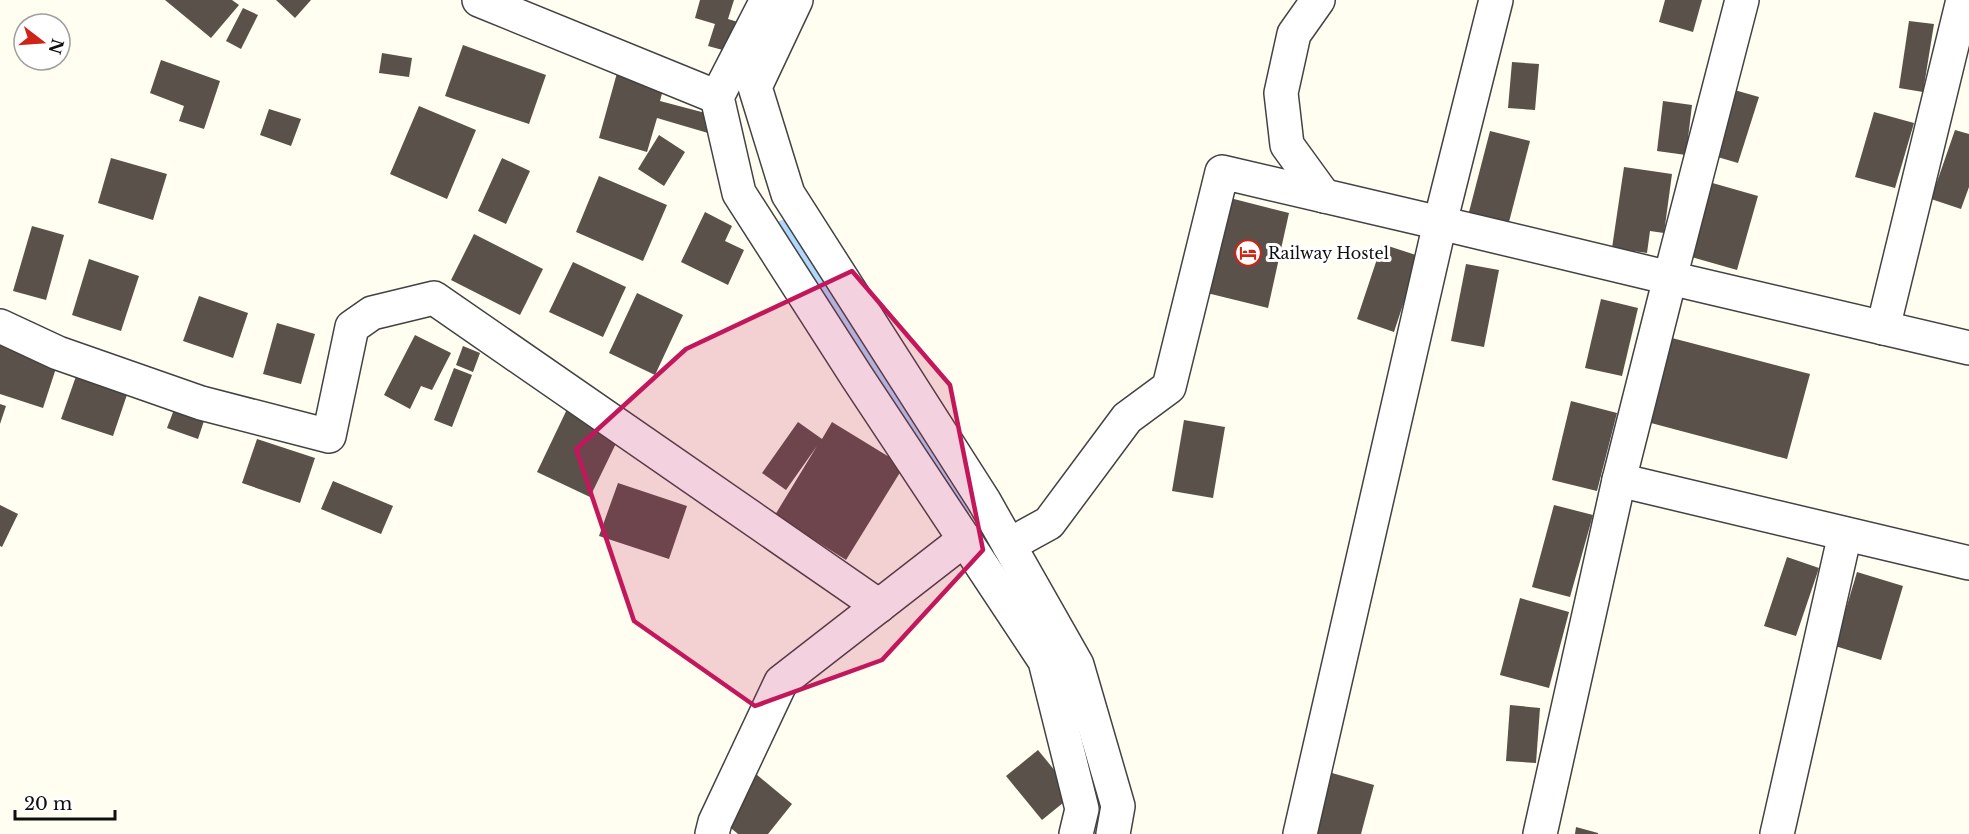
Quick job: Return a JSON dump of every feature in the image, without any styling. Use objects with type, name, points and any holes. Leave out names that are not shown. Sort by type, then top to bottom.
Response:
[{"type":"street","points":[[479,0],[717,97]]},
{"type":"street","points":[[767,0],[717,97],[739,193],[857,377],[1045,661],[1082,809],[1076,834]]},
{"type":"street","points":[[796,0],[755,87],[789,194],[984,501],[1077,665],[1118,806],[1113,834]]},
{"type":"street","points":[[1318,0],[1294,34],[1281,93],[1287,146],[1324,196]]},
{"type":"street","points":[[1300,834],[1440,223],[1496,0]]},
{"type":"street","points":[[1540,834],[1619,480],[1742,0]]},
{"type":"street","points":[[1883,328],[1963,0]]},
{"type":"street","points":[[1009,545],[1049,523],[1127,418],[1169,387],[1222,172],[1969,348]]},
{"type":"street","points":[[0,326],[58,352],[201,403],[328,436],[352,327],[372,313],[434,298],[879,606]]},
{"type":"street","points":[[1619,480],[1969,563]]},
{"type":"street","points":[[1777,834],[1845,534]]},
{"type":"street","points":[[712,834],[715,822],[781,682],[964,539]]},
{"type":"highlighted area","points":[[852,271],[950,385],[983,550],[882,660],[755,706],[634,621],[576,449],[686,349]]},
{"type":"building","points":[[165,0],[232,0],[239,5],[211,38]]},
{"type":"building","points":[[276,0],[311,0],[295,18]]},
{"type":"building","points":[[700,0],[734,0],[728,19],[738,22],[730,52],[708,46],[715,24],[695,18]]},
{"type":"building","points":[[1665,0],[1702,0],[1693,32],[1659,22]]},
{"type":"building","points":[[243,8],[258,15],[241,49],[226,41]]},
{"type":"building","points":[[1909,21],[1934,24],[1923,92],[1899,88]]},
{"type":"building","points":[[463,45],[546,75],[529,124],[445,96]]},
{"type":"building","points":[[382,53],[412,58],[409,77],[379,73]]},
{"type":"building","points":[[161,60],[220,81],[204,129],[179,121],[184,106],[150,93]]},
{"type":"building","points":[[1512,62],[1539,64],[1535,110],[1508,108]]},
{"type":"building","points":[[617,73],[664,86],[660,101],[713,115],[708,133],[657,118],[647,152],[599,138]]},
{"type":"building","points":[[1724,87],[1759,97],[1738,163],[1704,153]]},
{"type":"building","points":[[1663,101],[1692,105],[1686,155],[1657,151]]},
{"type":"building","points":[[419,106],[476,130],[447,199],[390,174]]},
{"type":"building","points":[[269,109],[301,119],[291,146],[260,135]]},
{"type":"building","points":[[1874,112],[1914,123],[1895,188],[1855,177]]},
{"type":"building","points":[[1955,130],[1969,134],[1969,187],[1961,209],[1931,199]]},
{"type":"building","points":[[1490,131],[1530,141],[1509,222],[1469,212]]},
{"type":"building","points":[[659,135],[685,152],[664,186],[638,169]]},
{"type":"building","points":[[111,158],[167,174],[153,220],[98,203]]},
{"type":"building","points":[[502,158],[530,171],[506,224],[478,211]]},
{"type":"building","points":[[1624,167],[1672,174],[1664,233],[1650,231],[1647,253],[1612,248]]},
{"type":"building","points":[[599,176],[667,205],[643,261],[576,232]]},
{"type":"building","points":[[1702,180],[1758,196],[1737,270],[1681,254]]},
{"type":"building","name":"Railway Hostel","points":[[1230,198],[1289,213],[1268,308],[1207,293]]},
{"type":"building","points":[[705,212],[732,226],[725,241],[744,250],[728,285],[681,262]]},
{"type":"building","points":[[32,226],[64,235],[46,300],[13,291]]},
{"type":"building","points":[[474,234],[543,269],[520,315],[451,280]]},
{"type":"building","points":[[1382,244],[1419,256],[1394,332],[1357,319]]},
{"type":"building","points":[[89,259],[139,276],[121,331],[72,315]]},
{"type":"building","points":[[573,262],[626,287],[603,337],[549,312]]},
{"type":"building","points":[[1466,264],[1499,270],[1484,347],[1451,341]]},
{"type":"building","points":[[637,293],[683,315],[655,375],[609,353]]},
{"type":"building","points":[[199,296],[248,313],[233,358],[183,341]]},
{"type":"building","points":[[1601,299],[1638,308],[1622,376],[1585,368]]},
{"type":"building","points":[[277,323],[315,334],[301,384],[263,374]]},
{"type":"building","points":[[415,335],[451,353],[432,390],[421,386],[410,409],[384,395]]},
{"type":"building","points":[[3,337],[60,356],[43,408],[0,394],[0,346]]},
{"type":"building","points":[[1672,338],[1810,374],[1787,459],[1651,423]]},
{"type":"building","points":[[463,346],[480,353],[473,372],[456,365]]},
{"type":"building","points":[[81,362],[132,380],[113,436],[61,419]]},
{"type":"building","points":[[454,368],[472,375],[452,427],[434,420]]},
{"type":"building","points":[[1571,401],[1617,413],[1597,491],[1552,480]]},
{"type":"building","points":[[570,403],[623,429],[590,497],[537,472]]},
{"type":"building","points":[[0,404],[6,406],[0,424]]},
{"type":"building","points":[[175,407],[205,418],[198,439],[167,428]]},
{"type":"building","points":[[1184,420],[1225,427],[1213,498],[1172,491]]},
{"type":"building","points":[[798,422],[822,439],[832,422],[904,466],[846,560],[775,515],[817,446],[786,490],[762,473]]},
{"type":"building","points":[[257,439],[315,458],[300,503],[242,483]]},
{"type":"building","points":[[333,481],[393,506],[381,534],[321,509]]},
{"type":"building","points":[[618,483],[687,506],[669,559],[599,536]]},
{"type":"building","points":[[0,505],[18,514],[2,547],[0,546]]},
{"type":"building","points":[[1554,505],[1593,515],[1570,597],[1532,587]]},
{"type":"building","points":[[1787,557],[1819,568],[1796,636],[1764,626]]},
{"type":"building","points":[[1857,572],[1903,586],[1881,660],[1835,646]]},
{"type":"building","points":[[1520,598],[1569,612],[1549,688],[1500,675]]},
{"type":"building","points":[[1510,705],[1540,708],[1536,763],[1506,761]]},
{"type":"building","points":[[1038,750],[1074,794],[1042,820],[1006,776]]},
{"type":"building","points":[[1332,773],[1374,785],[1361,834],[1315,834]]},
{"type":"building","points":[[756,774],[792,804],[768,834],[738,834],[720,819]]},
{"type":"building","points":[[1576,827],[1598,833],[1598,834],[1575,834]]},
{"type":"waterway","points":[[785,237],[964,497]]},
{"type":"place","name":"Railway Hostel","points":[[1248,253]]}]
